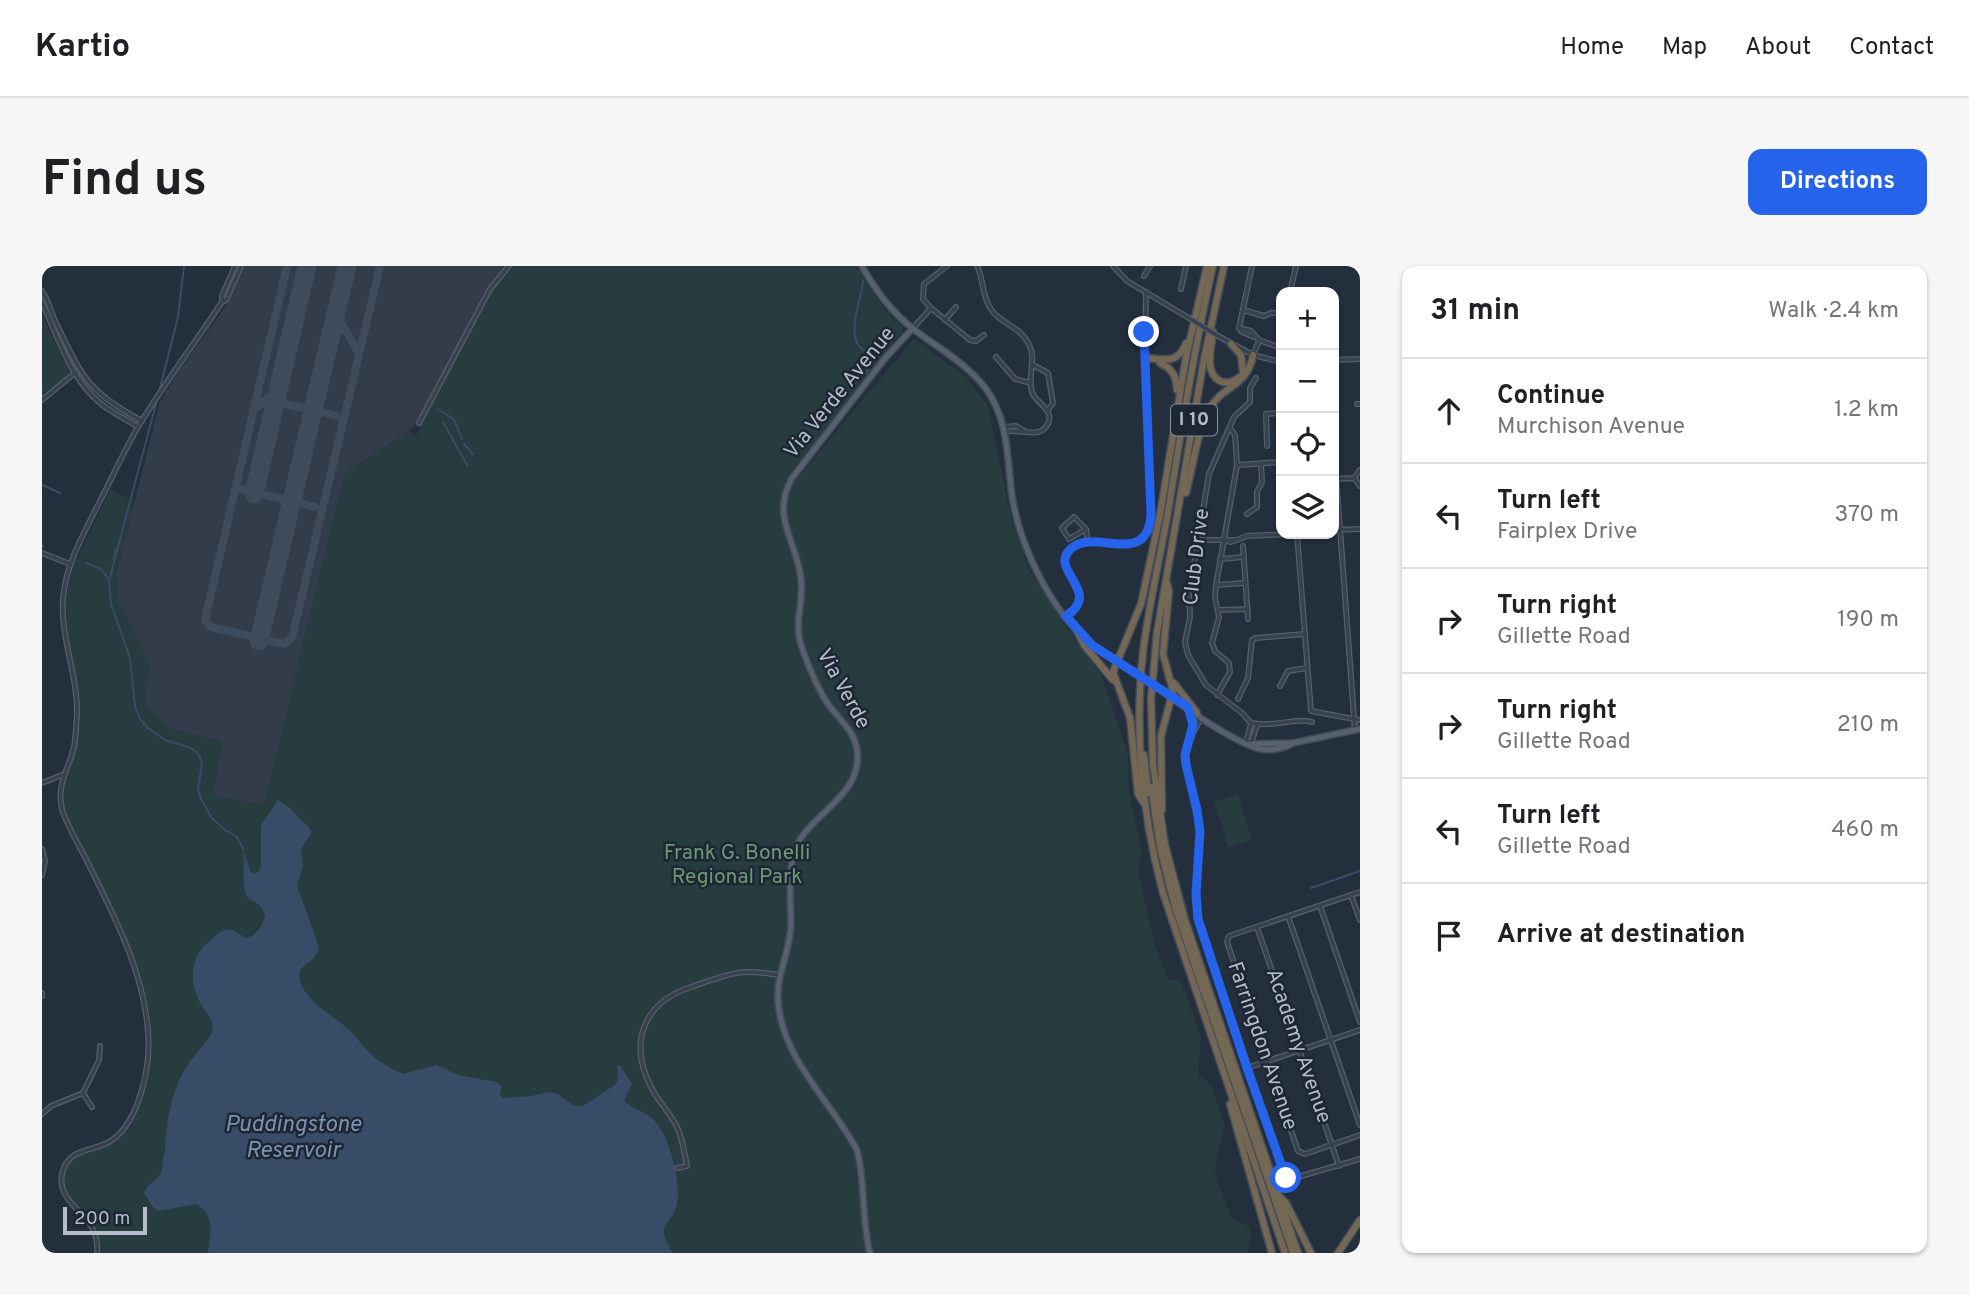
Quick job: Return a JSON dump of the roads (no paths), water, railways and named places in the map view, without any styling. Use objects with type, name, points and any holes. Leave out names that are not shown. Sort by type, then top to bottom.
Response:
[{"type":"highway","points":[[1145,358],[1167,361],[1179,356],[1184,349],[1207,266]]},
{"type":"highway","points":[[1219,266],[1199,365],[1154,629],[1147,710],[1149,768],[1156,824],[1176,911],[1289,1253]]},
{"type":"highway","name":"I 10","points":[[1219,266],[1215,306],[1155,647],[1151,714],[1153,765],[1161,826],[1185,920],[1298,1253]]},
{"type":"highway","name":"I 10","points":[[1219,266],[1182,425],[1150,607],[1143,653],[1139,741],[1144,804],[1163,893],[1227,1088],[1289,1253]]},
{"type":"highway","points":[[1215,306],[1210,363],[1212,373],[1218,380],[1227,383],[1235,381],[1253,355]]},
{"type":"highway","points":[[1144,804],[1139,794],[1129,718],[1113,672],[1139,611],[1160,514],[1192,317]]},
{"type":"highway","points":[[1231,344],[1241,355],[1243,372]]},
{"type":"highway","points":[[1175,535],[1208,414],[1222,394],[1242,380],[1253,355]]},
{"type":"highway","points":[[1145,358],[1166,365],[1174,375],[1177,386],[1176,418]]},
{"type":"highway","points":[[1150,607],[1160,514]]},
{"type":"highway","points":[[1158,566],[1160,574],[1145,671],[1144,732],[1146,781],[1157,853],[1186,951],[1289,1253]]},
{"type":"highway","points":[[1161,826],[1161,736],[1173,686],[1163,654],[1169,591],[1166,579]]},
{"type":"highway","points":[[1076,629],[1084,645],[1121,693]]},
{"type":"highway","points":[[1171,679],[1200,715]]},
{"type":"highway","points":[[1227,1088],[1231,1113],[1269,1253]]},
{"type":"highway","points":[[1278,1195],[1286,1203],[1311,1253]]},
{"type":"highway","points":[[1339,1252],[1360,1220]]},
{"type":"highway","points":[[1339,1252],[1360,1228]]},
{"type":"main road","points":[[862,266],[885,302],[913,328],[979,380],[993,400],[1004,430],[1012,497],[1022,535],[1037,570],[1066,616],[1092,645],[1200,715],[1249,743],[1293,743],[1358,731]]},
{"type":"main road","name":"Via Verde Avenue","points":[[792,478],[886,356],[913,328]]},
{"type":"main road","name":"Via Verde","points":[[792,478],[785,493],[783,510],[801,574],[797,621],[799,641],[825,699],[845,722],[857,751],[856,769],[848,789],[802,836],[794,854],[791,873],[791,929],[779,975],[778,1001],[785,1035],[799,1062],[857,1150],[862,1173],[864,1224],[870,1253]]},
{"type":"main road","points":[[1188,707],[1193,720],[1191,737]]},
{"type":"street","points":[[97,1253],[92,1224],[70,1202],[64,1191],[63,1172],[74,1154],[111,1141],[125,1128],[146,1073],[149,1037],[144,996],[137,974],[115,918],[62,806],[63,775],[74,747],[76,719],[76,697],[63,616],[65,582],[70,564],[138,427],[222,303],[222,296],[238,266]]},
{"type":"street","points":[[419,423],[490,289],[509,266]]},
{"type":"street","points":[[947,266],[928,281],[923,289],[923,299],[970,340],[975,341],[984,335]]},
{"type":"street","points":[[977,266],[987,304],[997,316],[1026,339],[1032,354],[1033,395],[1048,410]]},
{"type":"street","points":[[1113,266],[1127,281],[1192,317],[1231,344],[1253,355],[1276,361]]},
{"type":"street","points":[[1144,276],[1150,266]]},
{"type":"street","points":[[1252,266],[1239,328],[1276,346]]},
{"type":"street","points":[[1291,287],[1296,266]]},
{"type":"street","points":[[1181,289],[1184,267]]},
{"type":"street","points":[[42,291],[77,372],[103,398],[142,421]]},
{"type":"street","points":[[1066,616],[1076,609],[1080,596],[1079,589],[1065,568],[1066,558],[1073,546],[1088,543],[1128,544],[1143,537],[1149,527],[1151,514],[1145,358],[1146,292]]},
{"type":"street","points":[[42,302],[85,387],[101,404],[138,427]]},
{"type":"street","points":[[945,320],[956,307]]},
{"type":"street","points":[[913,328],[931,308]]},
{"type":"street","points":[[1243,310],[1264,316],[1276,313]]},
{"type":"street","points":[[1253,355],[1257,338]]},
{"type":"street","points":[[996,356],[1015,380],[1031,383]]},
{"type":"street","points":[[1339,360],[1360,359]]},
{"type":"street","points":[[1004,430],[1015,428],[1034,433],[1043,430],[1048,422],[1048,410],[1053,403],[1050,378],[1048,373],[1033,365]]},
{"type":"street","points":[[42,400],[77,372]]},
{"type":"street","name":"Club Drive","points":[[1254,724],[1217,695],[1201,678],[1185,649],[1190,617],[1189,595],[1210,470],[1236,414],[1250,402],[1250,388],[1256,378]]},
{"type":"street","points":[[1267,446],[1266,414],[1276,413]]},
{"type":"street","points":[[1217,695],[1228,678],[1230,667],[1213,648],[1213,638],[1219,610],[1214,598],[1237,465],[1235,435],[1230,428]]},
{"type":"street","points":[[1237,465],[1276,462]]},
{"type":"street","points":[[1247,514],[1257,507],[1262,482],[1261,464]]},
{"type":"street","points":[[1339,479],[1354,478],[1360,470]]},
{"type":"street","points":[[1354,478],[1360,486]]},
{"type":"street","points":[[1086,529],[1069,539],[1062,528],[1074,517],[1086,529],[1088,543]]},
{"type":"street","points":[[1339,522],[1353,718],[1358,731]]},
{"type":"street","points":[[1340,530],[1360,528]]},
{"type":"street","points":[[1197,540],[1229,541],[1276,535]]},
{"type":"street","points":[[1297,539],[1311,711],[1360,720]]},
{"type":"street","points":[[1243,546],[1248,619]]},
{"type":"street","points":[[42,553],[70,564]]},
{"type":"street","points":[[1220,559],[1244,557]]},
{"type":"street","points":[[1216,585],[1246,583]]},
{"type":"street","points":[[1219,610],[1248,609]]},
{"type":"street","points":[[1238,699],[1248,678],[1252,640],[1304,634]]},
{"type":"street","points":[[1280,686],[1288,671],[1307,668]]},
{"type":"street","points":[[1200,715],[1185,760],[1200,832],[1196,894],[1198,919],[1286,1178],[1292,1179],[1360,1159]]},
{"type":"street","points":[[1249,743],[1254,724],[1282,724],[1306,719],[1312,722]]},
{"type":"street","points":[[42,783],[63,775]]},
{"type":"street","points":[[42,849],[45,862],[42,875]]},
{"type":"street","points":[[1257,927],[1360,892]]},
{"type":"street","points":[[1351,895],[1360,920]]},
{"type":"street","points":[[1320,906],[1360,1022]]},
{"type":"street","points":[[1288,916],[1360,1125]]},
{"type":"street","name":"Farringdon Avenue","points":[[1257,927],[1227,938],[1227,942],[1301,1154],[1331,1145]]},
{"type":"street","name":"Academy Avenue","points":[[1257,927],[1339,1166]]},
{"type":"street","points":[[677,1168],[687,1166],[683,1143],[676,1125],[653,1091],[642,1059],[641,1036],[648,1018],[659,1004],[682,990],[735,972],[753,971],[779,975]]},
{"type":"street","points":[[1247,1068],[1360,1030]]},
{"type":"street","points":[[42,1114],[51,1106],[83,1093],[99,1060],[100,1046]]},
{"type":"street","points":[[83,1093],[92,1107]]},
{"type":"street","points":[[1331,1145],[1360,1135]]},
{"type":"water","name":"Puddingstone Reservoir","points":[[278,800],[290,808],[311,830],[301,849],[303,865],[297,886],[319,947],[315,956],[300,972],[300,981],[310,997],[348,1029],[374,1057],[391,1068],[403,1074],[437,1065],[458,1075],[496,1082],[502,1087],[502,1098],[548,1092],[558,1094],[574,1106],[583,1106],[615,1085],[618,1080],[617,1066],[620,1065],[632,1084],[625,1102],[647,1114],[659,1126],[673,1159],[677,1204],[665,1226],[664,1235],[673,1253],[208,1253],[210,1225],[207,1213],[202,1208],[196,1204],[159,1211],[153,1207],[144,1193],[161,1171],[175,1090],[187,1066],[213,1030],[210,1018],[196,994],[193,972],[196,957],[205,945],[222,931],[233,930],[247,938],[261,926],[265,915],[263,910],[247,897],[245,892],[243,849],[251,873],[257,873],[261,867],[261,825]]},
{"type":"waterway","points":[[159,392],[178,317],[184,266]]},
{"type":"waterway","points":[[863,281],[854,332],[859,346],[871,357],[866,374]]},
{"type":"waterway","points":[[157,400],[109,581],[111,604],[130,658],[135,706],[140,719],[165,740],[191,748],[199,755],[202,764],[198,789],[201,799],[211,817],[237,837],[243,849]]},
{"type":"waterway","points":[[437,409],[454,419],[462,439]]},
{"type":"waterway","points":[[443,422],[467,465]]},
{"type":"waterway","points":[[464,444],[473,454]]},
{"type":"waterway","points":[[42,485],[60,493]]},
{"type":"waterway","points":[[114,559],[115,550]]},
{"type":"waterway","points":[[87,563],[101,569],[109,580]]},
{"type":"waterway","points":[[1311,888],[1360,871]]},
{"type":"park label","name":"Frank G. Bonelli Regional Park","points":[[737,865]]}]
